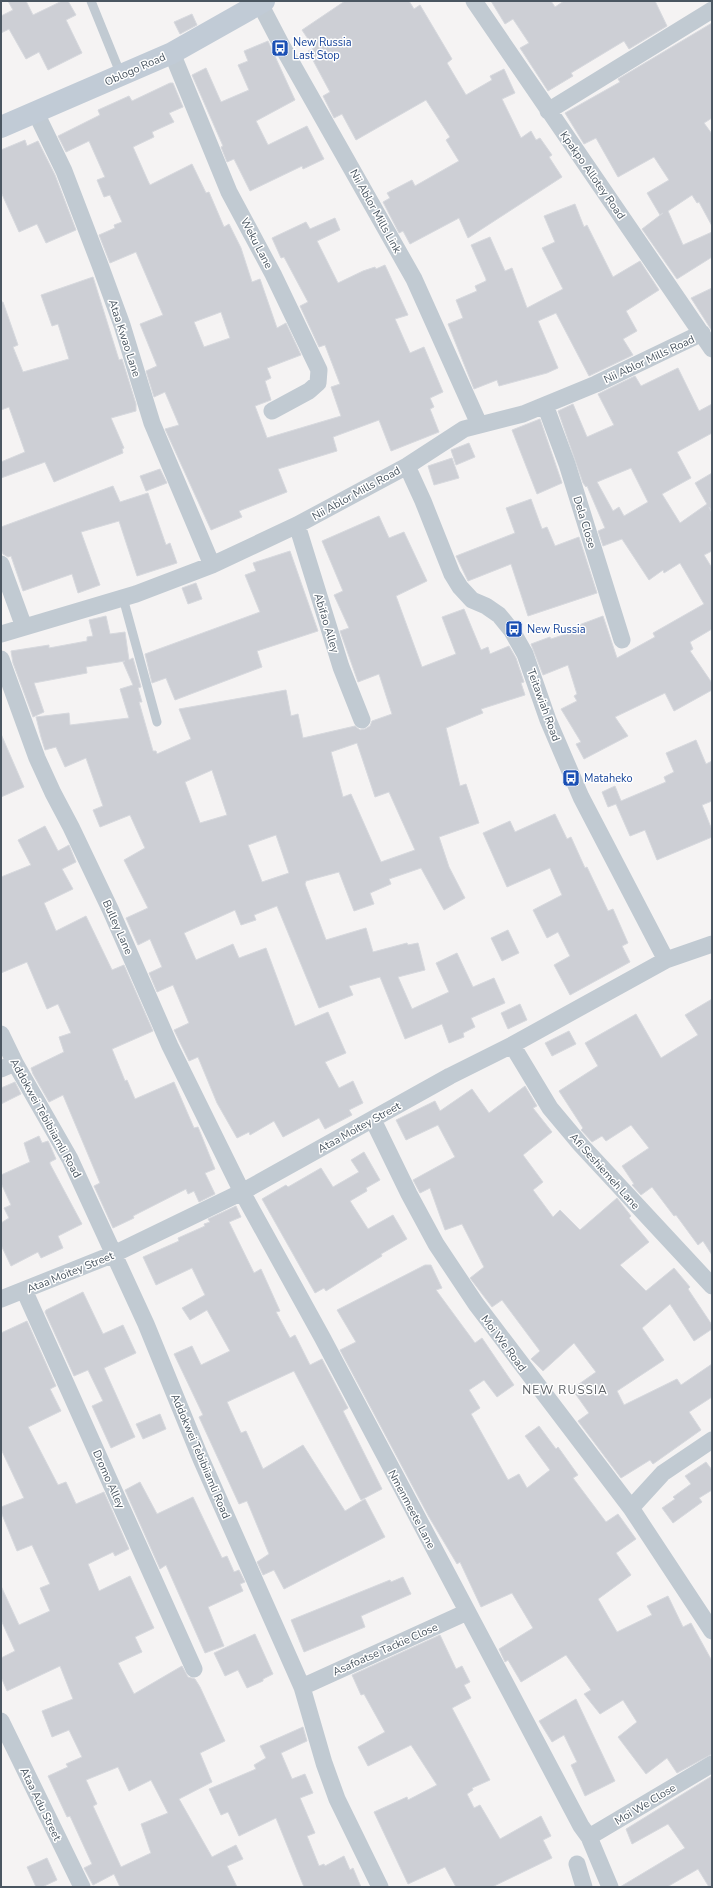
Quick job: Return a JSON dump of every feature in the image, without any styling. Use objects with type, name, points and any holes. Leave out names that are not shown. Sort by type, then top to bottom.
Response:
[{"type":"main road","name":"Oblogo Road","points":[[1,127],[172,53],[262,2]]},
{"type":"street","name":"Kpakpo Allotey Road","points":[[474,1],[712,349]]},
{"type":"street","name":"Nii Ablor Mills Link","points":[[262,2],[282,46],[414,279],[479,424]]},
{"type":"street","points":[[548,111],[712,10]]},
{"type":"street","name":"Weku Lane","points":[[172,53],[229,192],[273,274],[319,370],[318,383],[309,391],[272,411]]},
{"type":"street","name":"Ataa Kwao Lane","points":[[36,113],[64,171],[122,325],[152,423],[212,565]]},
{"type":"street","name":"Nii Ablor Mills Road","points":[[1,634],[123,598],[212,565],[297,525],[407,466],[464,429],[523,414],[596,384],[702,333]]},
{"type":"street","name":"Dela Close","points":[[545,405],[568,464],[622,640]]},
{"type":"street","name":"Teitawiah Road","points":[[407,466],[423,501],[452,574],[460,588],[472,600],[486,606],[499,615],[512,631],[525,654],[548,720],[581,797],[666,960]]},
{"type":"street","name":"Abifao Alley","points":[[297,525],[341,667],[362,720]]},
{"type":"street","points":[[1,564],[24,627]]},
{"type":"street","name":"Bulley Lane","points":[[1,659],[37,758],[101,890],[170,1046],[242,1192]]},
{"type":"street","name":"Ataa Moitey Street","points":[[1,1299],[114,1254],[242,1192],[450,1076],[512,1045],[666,960],[712,944]]},
{"type":"street","name":"Addokwei Tebibiiamli Road","points":[[1,1034],[8,1066],[70,1159],[146,1324],[201,1459],[302,1686],[324,1763],[337,1799],[380,1887]]},
{"type":"street","name":"Afi Seshiemeh Lane","points":[[512,1045],[550,1108],[581,1145],[712,1286]]},
{"type":"street","name":"Moi We Road","points":[[373,1120],[409,1194],[436,1244],[476,1304],[631,1508],[712,1631]]},
{"type":"street","name":"Nmenmeete Lane","points":[[242,1192],[322,1337],[467,1612],[585,1831],[610,1887]]},
{"type":"street","name":"Dromo Alley","points":[[24,1290],[194,1669]]},
{"type":"street","points":[[631,1508],[663,1473],[712,1440]]},
{"type":"street","name":"Asafoatse Tackie Close","points":[[302,1686],[467,1612]]},
{"type":"street","name":"Ataa Adu Street","points":[[1,1721],[82,1887]]},
{"type":"street","name":"Moi We Close","points":[[585,1831],[712,1764]]},
{"type":"street","points":[[577,1864],[584,1887]]},
{"type":"lane","points":[[91,1],[122,75]]},
{"type":"lane","points":[[123,598],[157,722]]},
{"type":"building","points":[[8,1],[26,1],[33,15],[62,1],[68,1],[76,15],[66,20],[82,53],[48,70],[39,52],[26,59],[9,29],[1,33],[1,16],[13,10]]},
{"type":"building","points":[[345,1],[409,1],[414,9],[420,5],[452,59],[447,63],[466,95],[492,80],[490,76],[504,69],[515,93],[502,99],[521,138],[531,131],[536,140],[540,138],[552,155],[549,157],[562,177],[468,238],[459,218],[410,244],[403,231],[399,233],[383,202],[390,198],[387,193],[412,180],[415,186],[459,161],[446,140],[450,137],[426,100],[356,140],[342,114],[334,118],[323,96],[330,92],[308,51],[314,48],[302,30]]},
{"type":"building","points":[[491,1],[551,1],[555,7],[564,1],[655,1],[667,26],[629,49],[624,41],[571,73],[573,76],[548,91],[520,48],[529,43],[513,19],[505,24]]},
{"type":"building","points":[[192,14],[197,25],[180,34],[174,22]]},
{"type":"building","points":[[712,23],[712,118],[704,123],[712,134],[712,226],[699,202],[697,203],[692,195],[668,211],[683,245],[712,232],[712,257],[677,279],[642,229],[663,213],[660,215],[647,193],[669,180],[654,157],[618,177],[596,138],[584,144],[565,113],[620,82],[618,79]]},
{"type":"building","points":[[268,41],[295,100],[256,121],[268,145],[307,126],[324,159],[303,169],[302,166],[250,191],[234,159],[227,162],[221,147],[223,146],[192,75],[206,68],[221,102],[249,90],[238,65],[248,61],[244,51]]},
{"type":"building","points":[[170,83],[173,83],[183,107],[169,113],[174,122],[152,132],[154,137],[133,147],[148,181],[150,185],[192,164],[206,193],[209,192],[224,227],[229,224],[241,248],[252,282],[260,279],[277,328],[286,323],[301,355],[267,368],[271,378],[265,381],[271,400],[255,406],[267,438],[341,416],[331,387],[340,384],[325,345],[319,347],[300,306],[308,302],[284,257],[281,258],[272,238],[306,222],[310,229],[335,218],[340,230],[317,241],[338,283],[363,271],[375,267],[376,269],[385,265],[408,315],[395,319],[410,353],[424,347],[443,392],[430,398],[434,407],[430,409],[439,432],[391,451],[379,420],[333,437],[337,451],[278,469],[287,492],[239,511],[242,517],[211,530],[165,429],[179,425],[165,392],[154,397],[146,371],[157,366],[140,324],[163,315],[136,252],[110,263],[99,235],[115,228],[114,225],[122,222],[110,195],[104,197],[97,180],[105,177],[89,141],[66,152],[58,136],[100,115],[98,110],[129,96],[132,101]],"holes":[[[221,312],[230,338],[204,347],[194,322]]]},
{"type":"building","points":[[25,140],[27,146],[38,141],[55,175],[76,230],[46,243],[37,224],[19,232],[1,192],[1,150]]},
{"type":"building","points":[[575,204],[584,227],[587,225],[613,277],[640,261],[659,290],[626,311],[637,331],[623,339],[633,355],[589,376],[556,313],[538,321],[558,368],[547,373],[499,386],[497,380],[474,389],[448,324],[463,318],[456,300],[477,291],[475,286],[486,281],[471,245],[490,237],[505,271],[512,268],[527,308],[563,289],[542,248],[555,242],[544,216]]},
{"type":"building","points":[[93,277],[119,360],[122,359],[136,404],[136,411],[111,418],[124,448],[122,449],[123,453],[54,482],[45,462],[1,478],[1,462],[25,452],[9,407],[1,410],[1,302],[3,302],[18,345],[13,347],[23,372],[69,359],[58,324],[52,326],[41,295]]},
{"type":"building","points":[[712,288],[712,331],[691,298]]},
{"type":"building","points":[[678,368],[699,411],[712,404],[712,433],[677,452],[691,478],[662,494],[680,523],[707,504],[695,483],[712,473],[712,512],[709,507],[712,513],[712,551],[704,555],[712,568],[712,629],[690,642],[693,649],[690,651],[712,683],[712,690],[674,711],[665,693],[615,717],[628,736],[584,759],[576,744],[581,742],[561,709],[577,701],[574,696],[577,694],[568,665],[543,675],[531,644],[550,637],[551,639],[581,629],[579,625],[603,616],[617,658],[655,637],[653,633],[704,604],[680,563],[664,573],[663,570],[649,580],[622,539],[603,546],[598,531],[605,528],[587,486],[586,487],[583,483],[558,411],[573,404],[587,437],[614,425],[598,394],[635,376],[641,386]],"holes":[[[631,468],[648,502],[624,516],[619,507],[613,511],[597,482]]]},
{"type":"building","points":[[540,419],[562,483],[537,494],[512,430]]},
{"type":"building","points":[[469,443],[475,457],[456,465],[451,450]]},
{"type":"building","points":[[452,458],[459,478],[434,485],[428,466]]},
{"type":"building","points":[[160,469],[167,483],[146,491],[140,476]]},
{"type":"building","points":[[113,486],[120,502],[148,493],[166,545],[170,543],[177,563],[137,576],[119,521],[81,532],[100,585],[78,593],[72,574],[23,591],[11,556],[8,557],[3,554],[1,549],[1,527]]},
{"type":"building","points":[[531,499],[542,529],[547,527],[555,546],[579,537],[597,593],[528,616],[511,564],[468,581],[456,556],[515,533],[506,508]]},
{"type":"building","points":[[379,516],[389,538],[404,532],[427,581],[396,596],[422,667],[456,654],[442,617],[464,609],[481,650],[488,647],[490,654],[509,646],[516,658],[524,682],[521,683],[525,695],[481,709],[483,713],[446,728],[460,786],[466,784],[479,823],[439,837],[449,867],[465,898],[444,910],[421,868],[389,879],[391,884],[370,893],[374,904],[354,911],[339,872],[306,881],[305,884],[326,940],[366,928],[373,952],[407,943],[408,945],[418,943],[425,970],[398,977],[412,1009],[449,992],[436,963],[457,953],[473,987],[494,978],[505,1003],[471,1018],[475,1027],[463,1033],[464,1037],[449,1043],[442,1024],[405,1039],[380,977],[349,986],[353,995],[319,1008],[277,906],[254,915],[256,920],[241,925],[235,910],[184,933],[196,960],[233,944],[239,958],[266,948],[295,1026],[328,1012],[346,1053],[325,1062],[339,1088],[353,1081],[363,1103],[349,1110],[352,1115],[325,1129],[319,1118],[283,1137],[274,1121],[250,1135],[249,1132],[237,1138],[217,1103],[198,1057],[189,1061],[174,1030],[189,1023],[173,985],[157,992],[149,973],[162,967],[150,939],[138,945],[126,918],[148,908],[124,860],[145,848],[130,815],[100,827],[93,810],[103,806],[86,758],[65,767],[56,747],[45,750],[36,717],[69,713],[70,725],[129,718],[120,689],[133,685],[123,662],[125,661],[86,667],[87,673],[34,683],[44,712],[33,717],[13,663],[11,651],[49,645],[49,648],[87,641],[87,637],[93,636],[89,620],[106,616],[110,634],[125,632],[129,660],[133,658],[141,687],[138,688],[142,702],[139,702],[153,751],[156,751],[157,754],[191,739],[179,709],[286,690],[291,716],[298,714],[303,738],[355,726],[360,730],[365,729],[370,726],[372,721],[392,714],[379,674],[358,682],[340,631],[349,628],[334,595],[343,591],[322,541]],"holes":[[[357,743],[375,797],[389,792],[415,850],[381,862],[351,794],[343,797],[331,752]],[[212,770],[227,815],[200,823],[185,782]],[[276,835],[289,873],[262,882],[248,845]]]},
{"type":"building","points":[[290,551],[318,631],[257,651],[262,667],[175,700],[166,678],[152,683],[145,654],[260,612],[245,575],[256,571],[253,563]]},
{"type":"building","points":[[196,583],[202,599],[188,604],[182,588]]},
{"type":"building","points":[[1,734],[24,787],[1,797]]},
{"type":"building","points":[[696,740],[706,764],[712,761],[712,801],[702,805],[712,830],[712,837],[657,860],[645,830],[630,836],[616,804],[608,807],[602,792],[615,786],[621,801],[666,782],[664,777],[674,772],[666,753]]},
{"type":"building","points":[[555,814],[567,839],[571,837],[585,868],[587,867],[608,911],[613,909],[628,943],[622,946],[630,962],[570,995],[554,965],[570,956],[558,932],[547,938],[533,910],[562,895],[550,868],[507,887],[483,833],[510,821],[515,832]]},
{"type":"building","points":[[45,826],[58,851],[69,845],[76,862],[62,869],[73,889],[44,903],[56,931],[86,916],[112,970],[124,965],[153,1031],[112,1049],[125,1081],[127,1080],[135,1099],[174,1082],[194,1128],[198,1127],[215,1169],[205,1173],[215,1194],[199,1202],[194,1191],[188,1194],[186,1189],[113,1228],[94,1186],[100,1183],[63,1095],[49,1102],[31,1068],[64,1052],[59,1037],[71,1033],[58,1004],[47,1009],[27,962],[1,973],[1,877],[31,865],[18,840]]},
{"type":"building","points":[[508,930],[519,953],[502,961],[491,938]]},
{"type":"building","points":[[712,999],[712,1255],[703,1241],[698,1245],[676,1215],[674,1216],[652,1187],[641,1195],[632,1185],[634,1184],[622,1166],[649,1148],[631,1125],[606,1141],[602,1136],[592,1142],[581,1130],[583,1128],[559,1091],[598,1066],[585,1043],[636,1014],[661,1058],[698,1035],[685,1015]]},
{"type":"building","points":[[520,1004],[527,1020],[508,1029],[501,1013]]},
{"type":"building","points":[[569,1031],[576,1044],[552,1056],[545,1043]]},
{"type":"building","points":[[15,1082],[21,1094],[1,1104],[1,1088]]},
{"type":"building","points":[[525,1086],[537,1106],[533,1108],[552,1132],[523,1155],[543,1182],[533,1190],[553,1217],[560,1210],[580,1230],[617,1198],[631,1216],[629,1218],[649,1242],[620,1265],[646,1291],[674,1268],[690,1287],[688,1289],[712,1325],[712,1329],[694,1341],[670,1304],[642,1328],[664,1360],[617,1391],[624,1405],[677,1379],[681,1385],[712,1364],[712,1397],[689,1412],[701,1430],[653,1464],[650,1460],[621,1478],[578,1421],[589,1413],[572,1389],[596,1372],[574,1343],[543,1371],[531,1359],[540,1351],[502,1300],[492,1307],[470,1278],[484,1267],[462,1224],[445,1230],[430,1188],[420,1193],[413,1180],[455,1157],[438,1125],[406,1140],[396,1120],[435,1101],[440,1111],[472,1089],[489,1113]]},
{"type":"building","points":[[39,1136],[42,1143],[48,1141],[49,1143],[56,1159],[50,1162],[50,1164],[82,1224],[58,1236],[63,1248],[41,1258],[38,1252],[11,1266],[1,1245],[1,1223],[9,1218],[4,1208],[11,1205],[1,1183],[1,1175],[30,1162],[24,1143]]},
{"type":"building","points":[[364,1152],[380,1180],[366,1188],[367,1191],[350,1201],[368,1229],[393,1215],[407,1239],[381,1254],[382,1256],[326,1291],[324,1288],[315,1293],[262,1199],[286,1185],[288,1187],[321,1168],[333,1187],[359,1172],[351,1160]]},
{"type":"building","points":[[236,1206],[241,1217],[229,1222],[254,1273],[261,1269],[280,1311],[276,1312],[290,1338],[295,1335],[310,1365],[322,1359],[348,1408],[343,1411],[382,1489],[361,1500],[294,1371],[227,1402],[241,1433],[246,1431],[263,1469],[303,1445],[345,1511],[365,1499],[385,1537],[284,1589],[274,1570],[263,1575],[257,1562],[269,1554],[247,1501],[239,1504],[199,1417],[203,1415],[174,1354],[192,1346],[201,1365],[230,1351],[207,1310],[190,1320],[182,1308],[205,1295],[192,1268],[156,1285],[143,1257],[179,1241],[178,1238],[205,1226],[204,1224],[210,1222],[208,1219]]},
{"type":"building","points":[[425,1265],[431,1265],[442,1288],[436,1290],[475,1343],[482,1338],[514,1385],[497,1397],[484,1380],[469,1390],[480,1408],[471,1414],[508,1480],[519,1474],[527,1488],[550,1470],[525,1436],[539,1426],[556,1449],[558,1447],[578,1475],[573,1478],[606,1522],[618,1514],[636,1539],[616,1553],[631,1575],[598,1599],[617,1632],[652,1615],[647,1606],[668,1596],[683,1627],[691,1623],[712,1661],[712,1754],[677,1773],[667,1758],[646,1774],[618,1737],[637,1722],[623,1700],[600,1714],[584,1694],[591,1690],[566,1655],[521,1682],[508,1660],[505,1662],[499,1649],[533,1628],[512,1593],[481,1607],[460,1562],[457,1564],[429,1517],[340,1350],[356,1342],[337,1310]]},
{"type":"building","points":[[83,1292],[103,1334],[123,1325],[136,1353],[104,1368],[135,1437],[111,1448],[92,1406],[103,1401],[88,1370],[74,1376],[45,1312],[46,1310]]},
{"type":"building","points":[[27,1321],[56,1386],[50,1389],[61,1411],[28,1427],[58,1485],[66,1482],[76,1504],[104,1492],[129,1549],[115,1556],[113,1552],[88,1564],[99,1591],[130,1576],[154,1628],[135,1637],[142,1652],[118,1663],[134,1694],[182,1666],[188,1677],[195,1679],[200,1687],[225,1741],[200,1753],[212,1782],[179,1799],[212,1857],[236,1845],[243,1859],[227,1866],[237,1887],[120,1887],[114,1874],[93,1885],[84,1868],[92,1864],[70,1816],[67,1817],[48,1776],[68,1767],[66,1764],[82,1757],[69,1730],[52,1737],[42,1711],[73,1699],[60,1666],[7,1691],[1,1677],[1,1658],[15,1651],[1,1620],[1,1586],[19,1625],[50,1611],[40,1588],[50,1584],[32,1545],[17,1551],[1,1512],[1,1507],[24,1498],[1,1449],[1,1333]],"holes":[[[118,1767],[129,1791],[151,1780],[168,1813],[141,1824],[151,1853],[121,1867],[93,1806],[97,1804],[86,1780]]]},
{"type":"building","points":[[160,1414],[166,1429],[143,1439],[136,1424]]},
{"type":"building","points":[[706,1462],[712,1470],[712,1490],[699,1498],[702,1502],[673,1523],[662,1508],[675,1499],[673,1497],[691,1484],[685,1476]]},
{"type":"building","points":[[140,1482],[157,1514],[193,1497],[222,1558],[227,1556],[234,1572],[239,1570],[245,1582],[240,1584],[243,1591],[208,1607],[224,1646],[205,1653],[166,1565],[160,1569],[125,1490]]},
{"type":"building","points":[[403,1577],[411,1594],[361,1616],[365,1627],[304,1652],[291,1620],[390,1580],[391,1582]]},
{"type":"building","points":[[255,1634],[273,1674],[263,1679],[263,1681],[247,1688],[238,1670],[225,1676],[214,1653]]},
{"type":"building","points":[[440,1635],[456,1669],[462,1666],[470,1682],[464,1685],[471,1698],[452,1708],[490,1780],[472,1788],[473,1790],[467,1794],[474,1808],[480,1805],[500,1839],[541,1816],[551,1836],[543,1840],[552,1858],[492,1887],[456,1887],[445,1867],[408,1884],[374,1812],[407,1797],[408,1800],[437,1785],[411,1745],[368,1766],[358,1747],[385,1732],[364,1694],[361,1695],[352,1675]]},
{"type":"building","points":[[576,1699],[615,1781],[585,1796],[571,1765],[577,1762],[564,1735],[552,1742],[539,1721]]},
{"type":"building","points":[[303,1727],[307,1741],[281,1753],[292,1779],[305,1774],[313,1793],[300,1798],[315,1833],[307,1836],[319,1866],[324,1864],[325,1866],[344,1856],[350,1870],[353,1868],[361,1887],[304,1887],[276,1818],[239,1836],[228,1812],[221,1815],[209,1789],[256,1769],[254,1765],[266,1758],[260,1746]]},
{"type":"building","points":[[712,1776],[712,1887],[709,1887],[698,1869],[667,1887],[620,1887],[685,1848],[668,1824],[632,1844],[626,1829]]},
{"type":"building","points":[[47,1858],[57,1880],[42,1887],[36,1887],[27,1867]]},
{"type":"place","name":"New Russia Last Stop","points":[[280,48]]},
{"type":"place","name":"New Russia","points":[[514,629]]},
{"type":"place","name":"Mataheko","points":[[571,778]]},
{"type":"district","name":"NEW RUSSIA","points":[[565,1390]]}]
